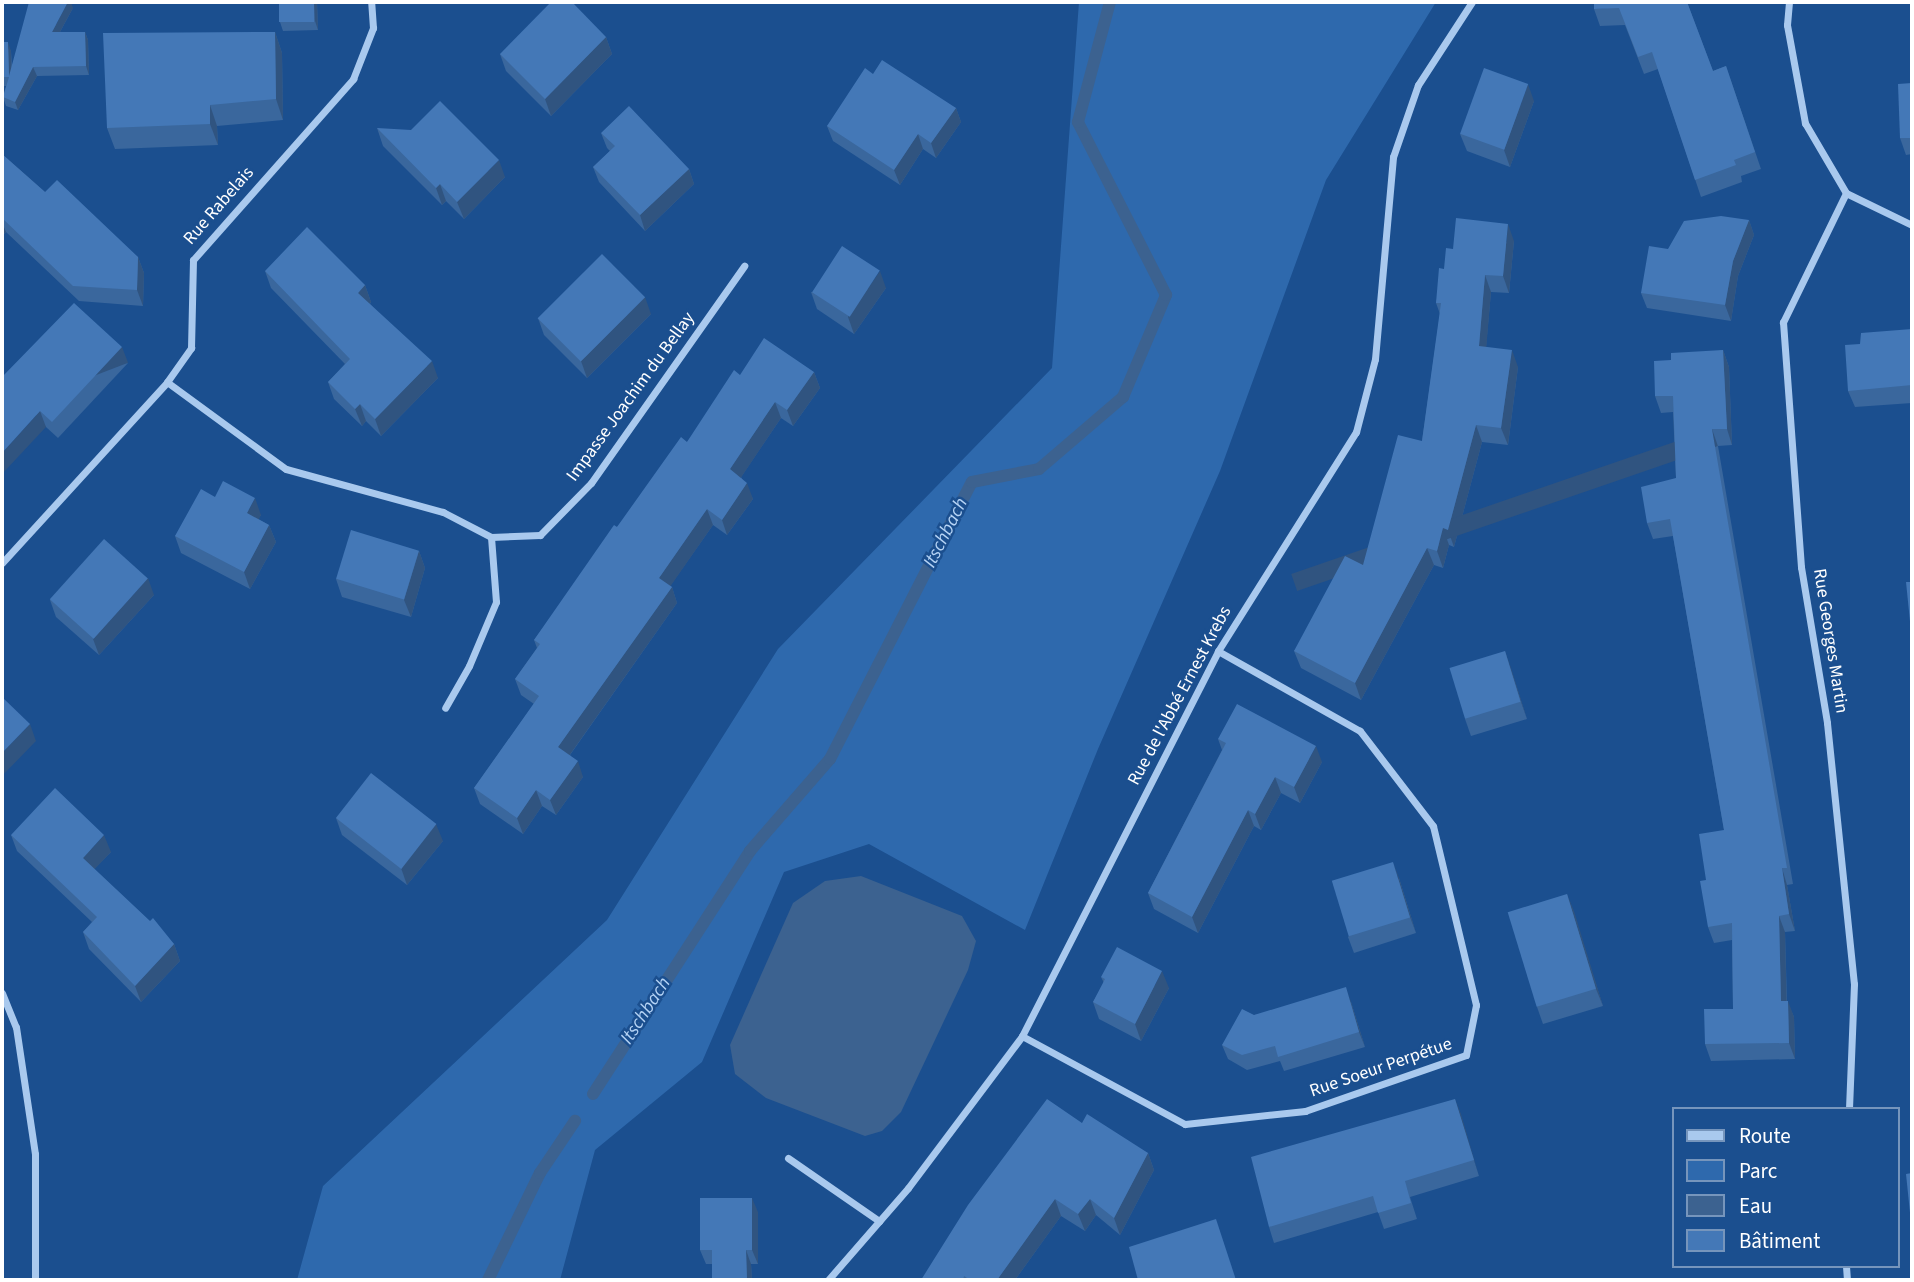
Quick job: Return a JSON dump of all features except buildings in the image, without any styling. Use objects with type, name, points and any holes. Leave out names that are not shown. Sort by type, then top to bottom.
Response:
[{"type":"street","name":"Rue Rabelais","points":[[2,564],[167,382],[191,348],[193,260],[353,79],[373,28],[371,2]]},
{"type":"street","name":"Rue de l'Abbé Ernest Krebs","points":[[828,1280],[879,1220],[1022,1036],[1218,651],[1356,432],[1375,359],[1394,157],[1418,85],[1472,2]]},
{"type":"street","points":[[1789,2],[1787,25],[1805,123],[1846,193],[1912,225]]},
{"type":"street","name":"Rue Georges Martin","points":[[1846,193],[1783,322],[1801,567],[1827,723],[1854,984],[1849,1107]]},
{"type":"street","name":"Impasse Joachim du Bellay","points":[[167,382],[286,469],[443,512],[491,537],[540,535],[592,483],[744,266]]},
{"type":"street","points":[[444,708],[469,666],[496,602],[491,537]]},
{"type":"street","name":"Rue Soeur Perpétue","points":[[1022,1036],[1185,1124],[1305,1111],[1466,1055],[1476,1005],[1433,826],[1360,731],[1218,651]]},
{"type":"street","points":[[2,993],[16,1027],[35,1154],[35,1280]]},
{"type":"street","points":[[788,1158],[879,1220]]},
{"type":"green space","points":[[1079,2],[1436,2],[1326,180],[1220,471],[1098,749],[1025,930],[869,844],[784,872],[702,1062],[595,1150],[560,1280],[297,1280],[323,1186],[607,920],[778,649],[1052,368]]},
{"type":"water","points":[[861,876],[962,916],[976,941],[968,970],[901,1112],[882,1131],[865,1136],[766,1098],[735,1074],[730,1045],[793,903],[825,881]]},
{"type":"waterway","name":"Itschbach","points":[[593,1094],[750,851],[830,759],[972,482],[1039,469],[1123,397],[1166,295],[1078,122],[1110,2]]},
{"type":"waterway","name":"Itschbach","points":[[488,1280],[540,1173],[575,1121]]}]
